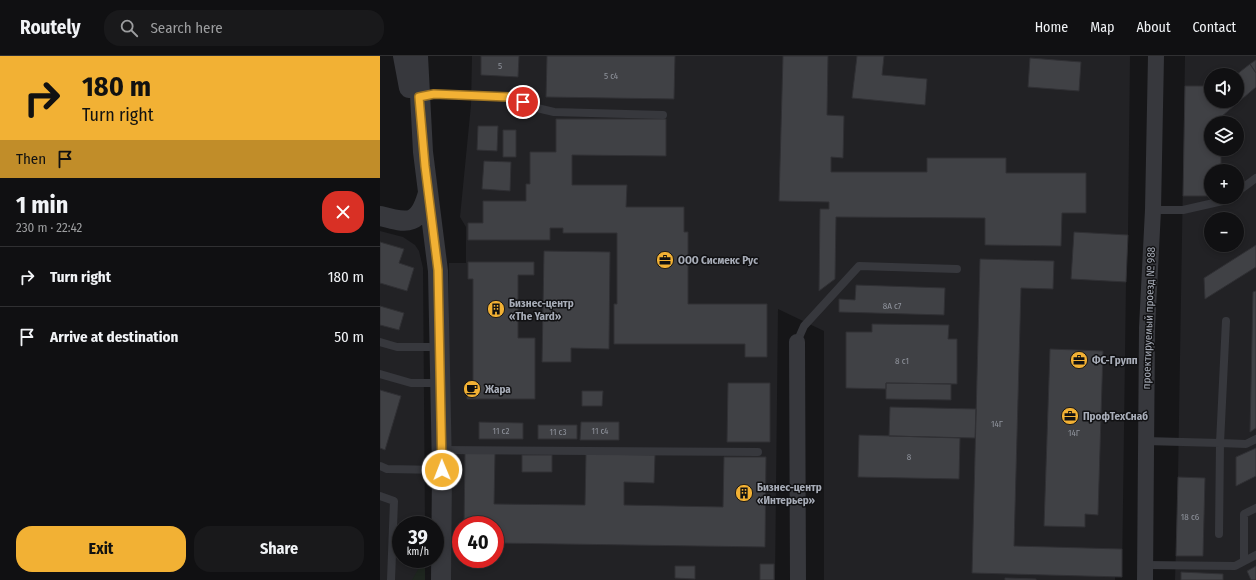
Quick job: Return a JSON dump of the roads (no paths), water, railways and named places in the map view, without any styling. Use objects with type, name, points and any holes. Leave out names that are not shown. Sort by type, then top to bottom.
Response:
[{"type":"street","points":[[403,56],[423,152]]},
{"type":"street","points":[[418,56],[423,152],[438,270],[442,470],[441,580]]},
{"type":"street","name":"проектируемый проезд № 988","points":[[1145,573],[1146,328],[1154,210],[1156,56]]},
{"type":"street","points":[[380,216],[397,221],[412,220],[424,207],[428,194]]},
{"type":"street","points":[[797,342],[798,580]]},
{"type":"lane","points":[[419,97],[434,94],[509,97],[537,108],[554,112],[663,115]]},
{"type":"lane","points":[[1244,187],[1256,178]]},
{"type":"lane","points":[[1154,210],[1183,210],[1209,204]]},
{"type":"lane","points":[[797,342],[804,326],[859,266],[957,269]]},
{"type":"lane","points":[[1219,534],[1220,443],[1226,321]]},
{"type":"lane","points":[[380,342],[397,347],[440,347]]},
{"type":"lane","points":[[380,374],[411,383],[440,382]]},
{"type":"lane","points":[[1145,441],[1246,444],[1256,439]]},
{"type":"lane","points":[[441,450],[758,452]]},
{"type":"lane","points":[[380,466],[387,469],[442,470]]},
{"type":"lane","points":[[380,496],[394,501],[391,580]]},
{"type":"lane","points":[[1244,561],[1244,514],[1256,508]]},
{"type":"lane","points":[[1145,573],[1235,566],[1256,555]]},
{"type":"place","name":"ООО Сисмекс Рус","points":[[665,260]]},
{"type":"place","name":"Бизнес-центр «The Yard»","points":[[496,309]]},
{"type":"place","name":"ФС-Групп","points":[[1079,360]]},
{"type":"place","name":"Жара","points":[[472,389]]},
{"type":"place","name":"ПрофТехСнаб","points":[[1070,416]]},
{"type":"place","name":"Бизнес-центр «Интерьер»","points":[[744,493]]}]
